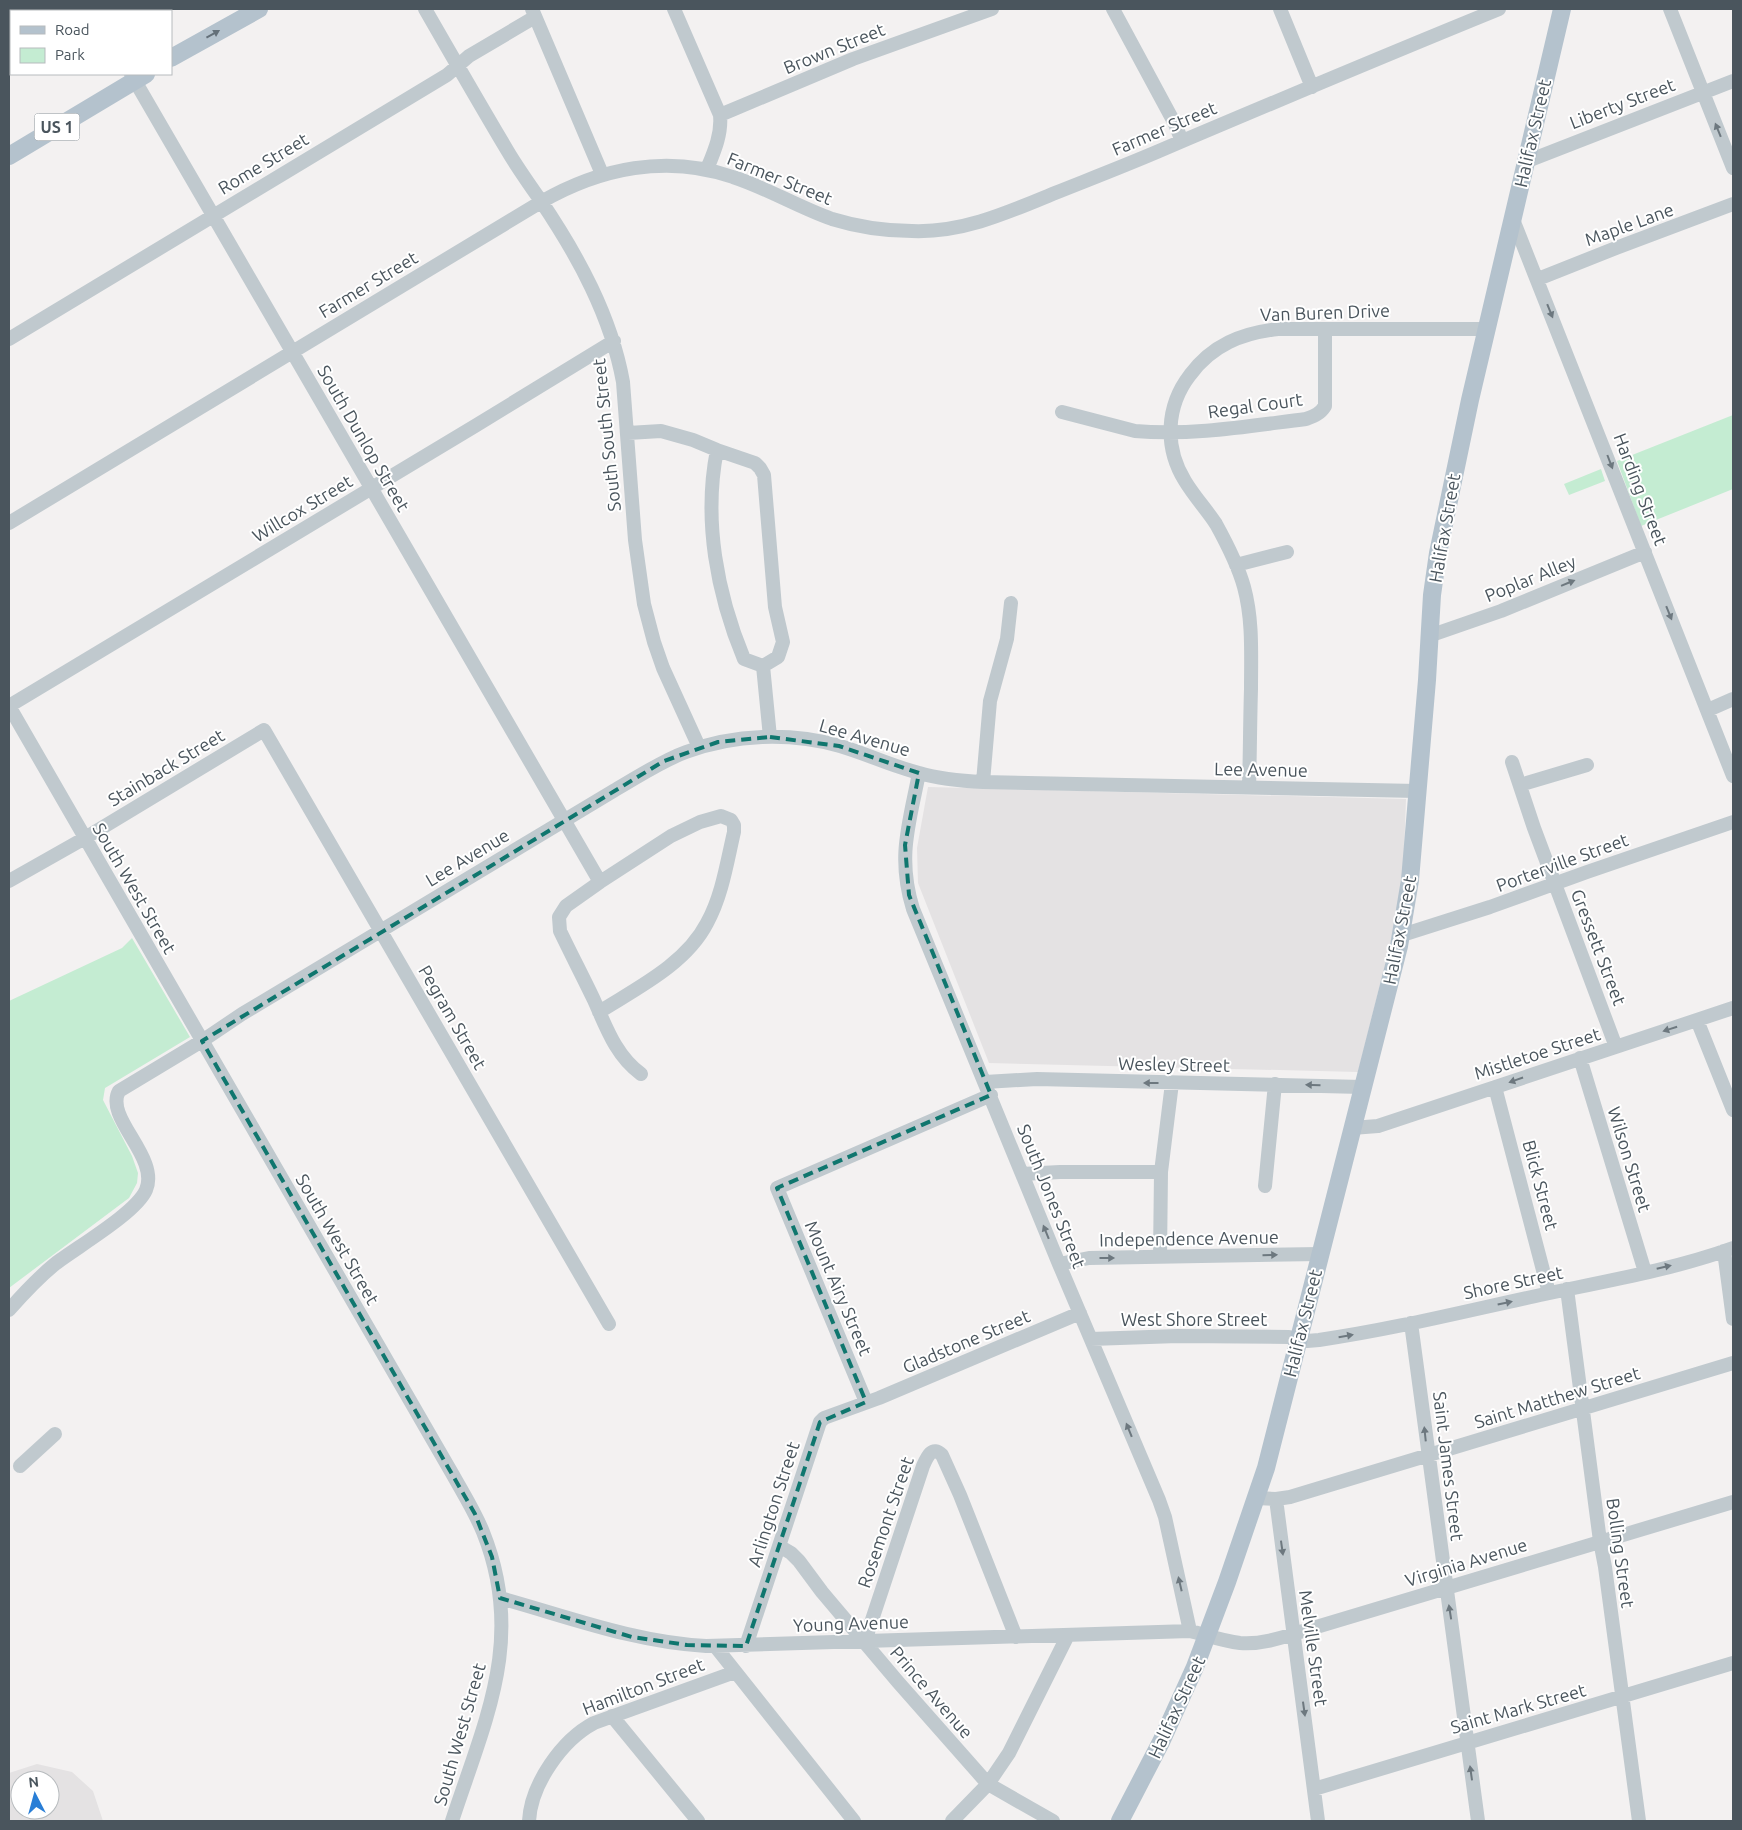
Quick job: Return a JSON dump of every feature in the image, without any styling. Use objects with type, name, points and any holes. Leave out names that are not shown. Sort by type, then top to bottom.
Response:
[{"type":"main road","points":[[172,57],[259,9]]},
{"type":"main road","name":"Halifax Street","points":[[1120,1821],[1183,1696],[1208,1636],[1266,1468],[1402,934],[1410,880],[1428,680],[1432,595],[1442,528],[1486,329],[1562,9]]},
{"type":"main road","name":"US 1","points":[[9,156],[137,76]]},
{"type":"street","name":"South South Street","points":[[425,9],[507,151],[584,272],[614,341],[623,382],[636,540],[644,604],[663,668],[699,747]]},
{"type":"street","points":[[674,9],[720,115],[719,134],[707,169]]},
{"type":"street","name":"Brown Street","points":[[720,115],[853,59],[992,9]]},
{"type":"street","points":[[1113,9],[1176,124],[1182,141]]},
{"type":"street","points":[[1280,9],[1312,87]]},
{"type":"street","name":"Farmer Street","points":[[9,522],[541,202],[580,182],[602,174],[621,169],[663,165],[707,169],[738,178],[829,218],[847,223],[894,231],[921,232],[951,229],[1000,215],[1499,9]]},
{"type":"street","points":[[1670,9],[1733,168]]},
{"type":"street","name":"Rome Street","points":[[9,339],[447,75],[469,56],[534,13]]},
{"type":"street","points":[[534,13],[602,174]]},
{"type":"street","name":"South Dunlop Street","points":[[137,76],[212,216],[530,765],[565,820],[600,882]]},
{"type":"street","name":"Liberty Street","points":[[1525,162],[1733,81]]},
{"type":"street","name":"Maple Lane","points":[[1538,279],[1733,204]]},
{"type":"street","name":"Harding Street","points":[[1512,217],[1733,776]]},
{"type":"street","name":"Regal Court","points":[[1062,412],[1135,431],[1207,431],[1306,419],[1322,411],[1325,403],[1325,329]]},
{"type":"street","name":"Van Buren Drive","points":[[1249,787],[1251,631],[1248,609],[1236,565],[1215,523],[1180,473],[1170,444],[1171,417],[1178,394],[1193,371],[1205,357],[1219,346],[1244,335],[1261,331],[1486,329]]},
{"type":"street","name":"Willcox Street","points":[[9,706],[614,341]]},
{"type":"street","points":[[628,433],[661,431],[693,440],[755,463],[760,468],[764,475],[775,607],[783,642],[778,658],[763,666],[744,659],[734,636],[719,583],[711,514],[713,473],[717,450]]},
{"type":"street","points":[[1236,565],[1287,552]]},
{"type":"street","name":"Poplar Alley","points":[[1429,636],[1469,623],[1645,552]]},
{"type":"street","points":[[984,782],[990,701],[1007,639],[1011,603]]},
{"type":"street","points":[[763,666],[770,737]]},
{"type":"street","points":[[1708,710],[1733,699]]},
{"type":"street","name":"South West Street","points":[[9,706],[475,1514],[492,1558],[500,1598],[502,1638],[498,1672],[492,1699],[452,1821]]},
{"type":"street","name":"Stainback Street","points":[[9,881],[85,838],[264,730]]},
{"type":"street","name":"Pegram Street","points":[[264,730],[609,1324]]},
{"type":"street","name":"Lee Avenue","points":[[9,1310],[41,1276],[133,1207],[143,1195],[148,1180],[146,1165],[117,1110],[116,1097],[119,1091],[202,1041],[242,1014],[664,761],[699,747],[737,739],[770,737],[814,741],[839,746],[918,773],[936,777],[984,782],[1417,791]]},
{"type":"street","name":"Gressett Street","points":[[1512,762],[1616,1047]]},
{"type":"street","points":[[1520,785],[1587,765]]},
{"type":"street","name":"South Jones Street","points":[[918,773],[905,845],[905,876],[909,895],[1059,1264],[1165,1517],[1190,1631]]},
{"type":"street","points":[[599,1012],[670,965],[691,947],[708,923],[714,908],[734,832],[734,825],[727,817],[712,818],[671,836],[566,906],[559,917],[560,931],[599,1012],[618,1049],[624,1060],[641,1074]]},
{"type":"street","name":"Porterville Street","points":[[1402,934],[1427,928],[1481,910],[1733,822]]},
{"type":"street","name":"Mistletoe Street","points":[[1352,1128],[1378,1126],[1733,1008]]},
{"type":"street","points":[[1697,1020],[1733,1110]]},
{"type":"street","name":"Wilson Street","points":[[1580,1058],[1645,1272]]},
{"type":"street","name":"Wesley Street","points":[[778,1188],[988,1088],[1037,1079],[1362,1086]]},
{"type":"street","points":[[1160,1257],[1161,1172],[1172,1083]]},
{"type":"street","points":[[1264,1186],[1274,1084]]},
{"type":"street","name":"Blick Street","points":[[1495,1087],[1548,1293]]},
{"type":"street","points":[[1022,1174],[1161,1172]]},
{"type":"street","name":"Mount Airy Street","points":[[778,1188],[866,1402]]},
{"type":"street","points":[[1729,1250],[1733,1319]]},
{"type":"street","name":"Shore Street","points":[[1298,1339],[1319,1340],[1411,1323],[1567,1290],[1700,1259],[1729,1250]]},
{"type":"street","name":"Independence Avenue","points":[[1059,1264],[1089,1258],[1320,1254]]},
{"type":"street","name":"Bolling Street","points":[[1567,1290],[1639,1821]]},
{"type":"street","name":"Gladstone Street","points":[[866,1402],[1080,1313]]},
{"type":"street","name":"Saint James Street","points":[[1411,1323],[1478,1821]]},
{"type":"street","name":"West Shore Street","points":[[1090,1339],[1178,1336],[1289,1337],[1298,1339]]},
{"type":"street","name":"Saint Matthew Street","points":[[1276,1499],[1290,1497],[1733,1363]]},
{"type":"street","name":"Arlington Street","points":[[746,1646],[820,1422],[824,1418],[866,1402]]},
{"type":"street","points":[[20,1466],[55,1434]]},
{"type":"street","name":"Rosemont Street","points":[[865,1641],[928,1454],[932,1451],[940,1453],[952,1478],[1016,1637]]},
{"type":"street","points":[[1256,1498],[1276,1499]]},
{"type":"street","name":"Melville Street","points":[[1276,1499],[1318,1821]]},
{"type":"street","name":"Virginia Avenue","points":[[1208,1636],[1226,1641],[1254,1643],[1294,1634],[1733,1502]]},
{"type":"street","name":"Prince Avenue","points":[[779,1546],[799,1560],[822,1592],[988,1784],[1053,1821]]},
{"type":"street","name":"Young Avenue","points":[[500,1598],[641,1638],[687,1645],[746,1646],[1190,1631],[1208,1636]]},
{"type":"street","points":[[952,1821],[988,1784],[1008,1753],[1068,1635]]},
{"type":"street","points":[[714,1646],[854,1821]]},
{"type":"street","name":"Saint Mark Street","points":[[1314,1789],[1733,1663]]},
{"type":"street","name":"Hamilton Street","points":[[529,1821],[536,1791],[563,1746],[582,1729],[612,1716],[735,1672]]},
{"type":"street","points":[[612,1716],[698,1821]]},
{"type":"highlighted area","points":[[770,737],[839,746],[919,773],[905,845],[909,895],[991,1095],[777,1188],[866,1402],[820,1422],[746,1646],[687,1645],[632,1637],[500,1598],[492,1557],[475,1514],[202,1041],[664,761],[718,742]]},
{"type":"shaded area","points":[[928,787],[1406,799],[1403,884],[1393,933],[1358,1072],[989,1063],[918,883],[917,848]]},
{"type":"shaded area","points":[[37,1764],[72,1772],[93,1791],[103,1821],[9,1821],[10,1773],[10,1820],[60,1820],[60,1770],[18,1770]]},
{"type":"green space","points":[[1733,415],[1733,489],[1641,526],[1617,461]]},
{"type":"green space","points":[[1601,469],[1605,481],[1569,495],[1564,484]]},
{"type":"green space","points":[[132,938],[190,1037],[105,1088],[103,1100],[132,1156],[138,1173],[137,1183],[129,1198],[9,1288],[9,1001],[122,948]]}]
